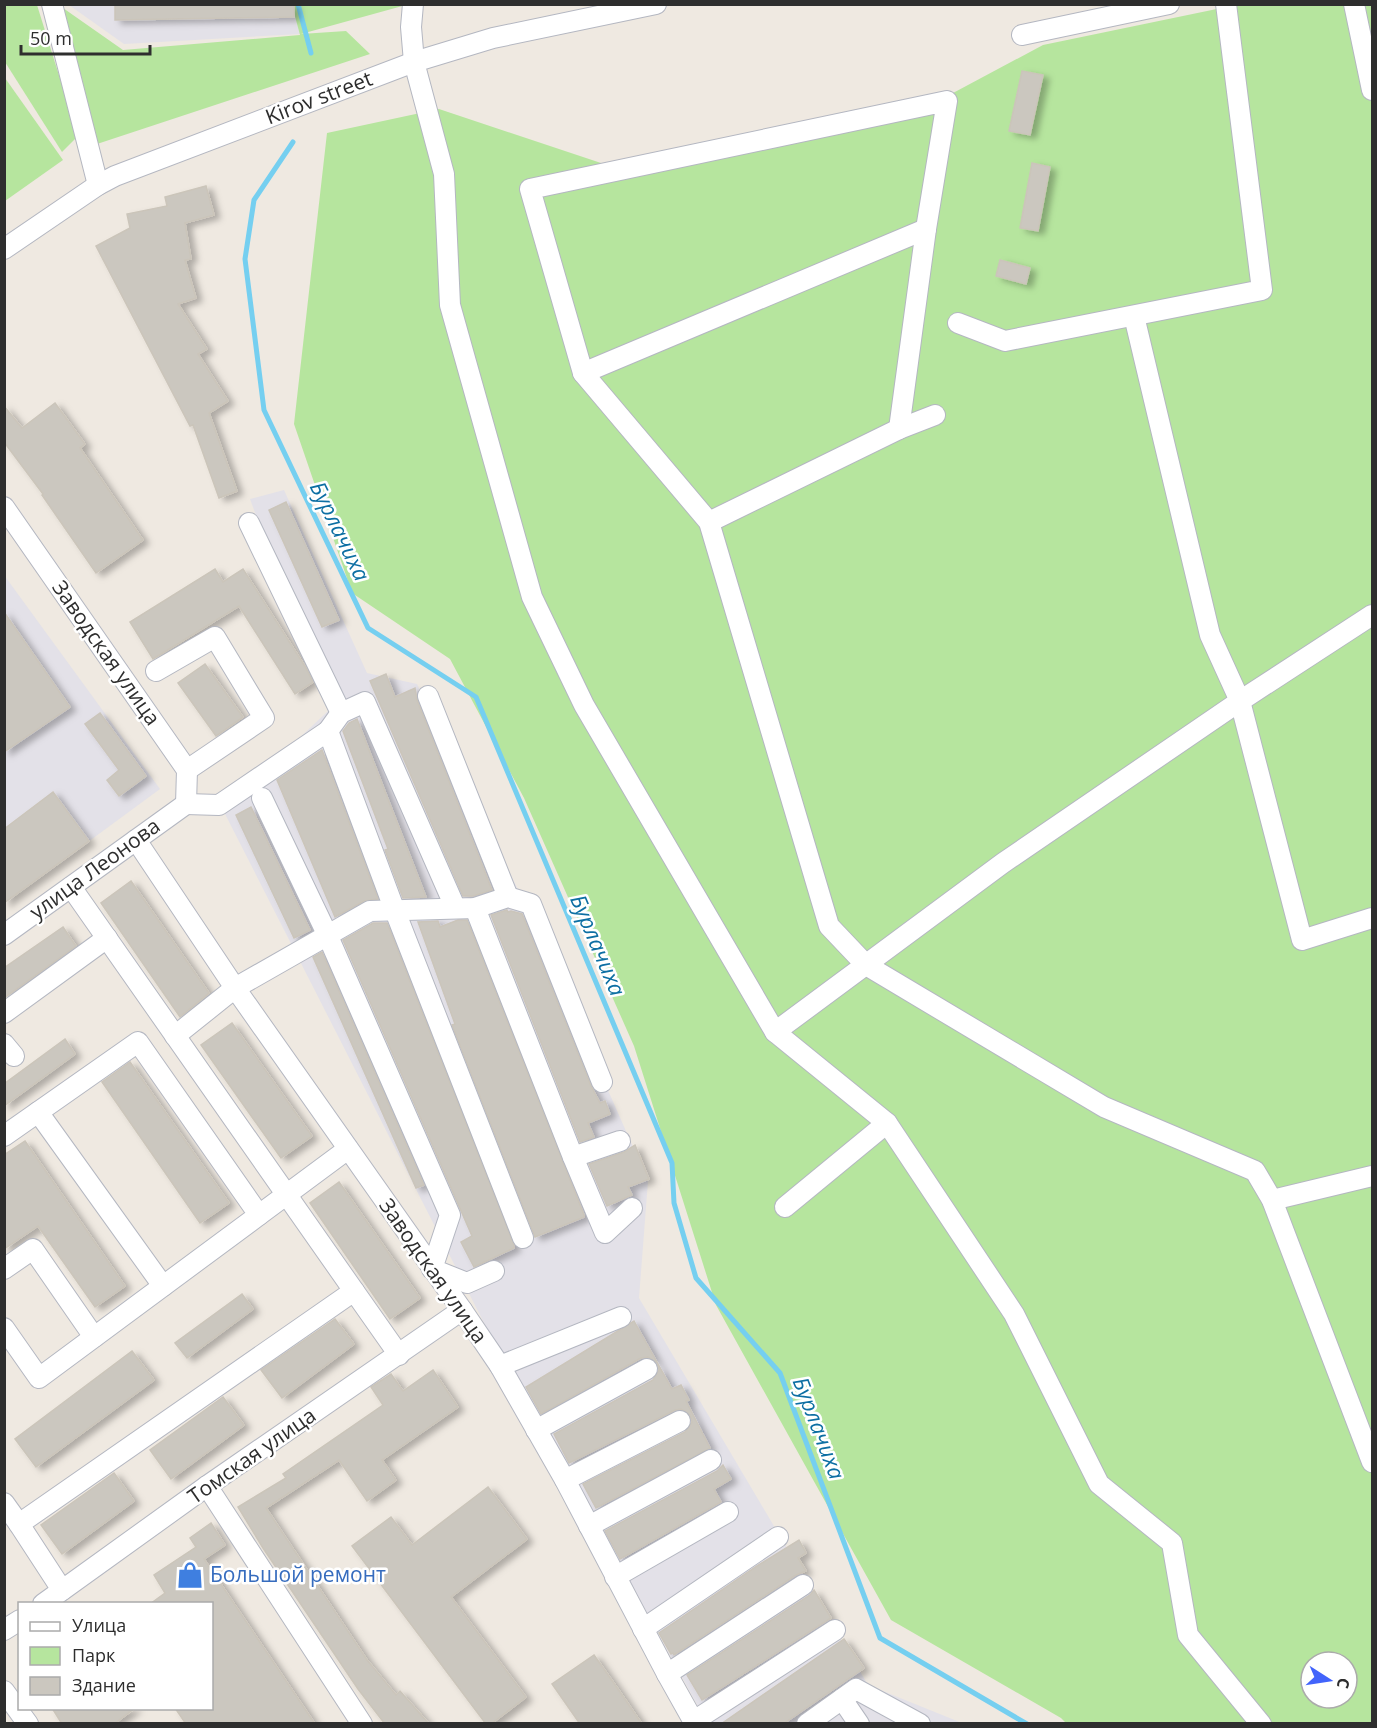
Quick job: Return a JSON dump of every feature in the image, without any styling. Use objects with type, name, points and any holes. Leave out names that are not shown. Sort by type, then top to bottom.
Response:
[{"type":"street","points":[[52,4],[98,185]]},
{"type":"street","points":[[413,4],[411,27],[414,62],[444,174],[450,305],[532,597],[584,705],[775,1032],[887,1123],[1014,1314],[1099,1484],[1172,1543],[1188,1635],[1261,1724]]},
{"type":"street","name":"Kirov street","points":[[4,249],[98,185],[115,176],[414,62],[493,38],[656,4]]},
{"type":"street","points":[[1022,35],[1169,4]]},
{"type":"street","points":[[958,323],[1005,341],[1262,291],[1226,4]]},
{"type":"street","points":[[1354,4],[1372,90]]},
{"type":"street","points":[[899,429],[926,229],[947,101],[530,189],[583,374],[709,522],[829,926],[866,965],[1104,1107],[1255,1172],[1272,1200],[1372,1461]]},
{"type":"street","points":[[583,374],[926,229]]},
{"type":"street","points":[[1134,316],[1209,635],[1240,701],[1302,940],[1372,918]]},
{"type":"street","points":[[709,522],[899,429],[935,415]]},
{"type":"street","name":"Заводская улица","points":[[4,507],[187,770]]},
{"type":"street","points":[[249,523],[341,714]]},
{"type":"street","points":[[775,1032],[1003,863],[1240,701],[1372,615]]},
{"type":"street","points":[[156,671],[215,637],[264,718],[187,770],[186,804],[219,805],[328,731],[341,714],[365,702],[455,908]]},
{"type":"street","points":[[428,696],[508,897]]},
{"type":"street","points":[[328,731],[395,911],[523,1238]]},
{"type":"street","points":[[262,798],[327,934],[450,1215],[432,1269],[467,1283],[494,1271]]},
{"type":"street","name":"улица Леонова","points":[[4,935],[186,804]]},
{"type":"street","name":"Заводская улица","points":[[136,840],[235,988],[500,1366],[565,1480],[694,1722]]},
{"type":"street","points":[[71,887],[399,1355]]},
{"type":"street","points":[[4,1136],[138,1042],[170,1029],[235,988],[370,911],[476,908],[508,897],[531,904],[602,1082]]},
{"type":"street","points":[[476,908],[605,1233],[632,1208]]},
{"type":"street","points":[[4,1013],[107,938]]},
{"type":"street","points":[[138,1042],[259,1215]]},
{"type":"street","points":[[38,1112],[163,1286]]},
{"type":"street","points":[[785,1207],[887,1123]]},
{"type":"street","points":[[573,1157],[621,1141]]},
{"type":"street","points":[[4,1328],[39,1378],[348,1149]]},
{"type":"street","points":[[1272,1200],[1372,1176]]},
{"type":"street","points":[[4,1269],[33,1249],[94,1337]]},
{"type":"street","points":[[19,1524],[354,1291]]},
{"type":"street","name":"Томская улица","points":[[46,1602],[207,1486],[462,1310]]},
{"type":"street","points":[[500,1366],[621,1317]]},
{"type":"street","points":[[536,1430],[647,1370]]},
{"type":"street","points":[[565,1480],[680,1421]]},
{"type":"street","points":[[589,1526],[711,1460]]},
{"type":"street","points":[[207,1486],[362,1724]]},
{"type":"street","points":[[4,1503],[62,1590]]},
{"type":"street","points":[[615,1577],[728,1512]]},
{"type":"street","points":[[643,1629],[778,1538]]},
{"type":"street","points":[[667,1674],[803,1585]]},
{"type":"street","points":[[4,1630],[18,1621]]},
{"type":"street","points":[[694,1722],[835,1630]]},
{"type":"street","points":[[807,1724],[856,1689],[920,1724]]},
{"type":"street","points":[[4,1691],[28,1724]]},
{"type":"street","points":[[842,1699],[859,1724]]},
{"type":"shaded area","points":[[69,5],[292,5],[300,34],[124,44]]},
{"type":"shaded area","points":[[284,490],[367,673],[417,684],[533,920],[648,1181],[639,1298],[868,1685],[962,1723],[707,1723],[590,1508],[510,1374],[223,810],[328,711],[250,499]]},
{"type":"shaded area","points":[[4,575],[160,789],[5,903],[4,903]]},
{"type":"green space","points":[[5,5],[37,5],[78,136],[62,152],[5,62]]},
{"type":"green space","points":[[292,5],[406,5],[301,34],[346,31],[370,54],[97,144],[63,8],[123,50],[300,35]]},
{"type":"green space","points":[[1236,5],[1372,5],[1372,1723],[1066,1723],[891,1620],[716,1305],[634,1046],[524,798],[450,659],[352,593],[294,424],[327,133],[439,109],[622,170],[925,108],[1043,45]]},
{"type":"green space","points":[[5,78],[63,160],[4,201]]},
{"type":"building","points":[[115,4],[294,4],[294,17],[115,20]]},
{"type":"building","points":[[1022,71],[1043,75],[1030,135],[1009,131]]},
{"type":"building","points":[[1032,163],[1050,167],[1038,231],[1020,228]]},
{"type":"building","points":[[206,186],[214,215],[185,223],[191,259],[185,260],[196,298],[178,304],[207,349],[198,354],[228,401],[209,413],[237,491],[219,498],[193,425],[190,426],[96,246],[130,228],[127,214],[167,206],[165,197]]},
{"type":"building","points":[[1000,260],[1030,268],[1026,284],[996,276]]},
{"type":"building","points":[[55,403],[85,444],[80,448],[143,540],[96,573],[43,494],[4,442],[4,406],[22,428]]},
{"type":"building","points":[[286,502],[339,620],[322,627],[269,510]]},
{"type":"building","points":[[215,569],[223,582],[243,569],[313,682],[295,694],[239,606],[153,659],[130,622]]},
{"type":"building","points":[[4,612],[70,707],[4,752]]},
{"type":"building","points":[[205,664],[243,717],[216,736],[178,683]]},
{"type":"building","points":[[386,674],[395,697],[415,688],[417,700],[492,890],[473,896],[463,896],[370,681]]},
{"type":"building","points":[[100,713],[146,776],[119,796],[107,780],[119,770],[85,724]]},
{"type":"building","points":[[357,719],[426,897],[403,898],[385,850],[388,849],[343,731],[349,723]]},
{"type":"building","points":[[322,750],[378,899],[364,901],[335,917],[277,780]]},
{"type":"building","points":[[53,792],[89,841],[4,903],[4,829]]},
{"type":"building","points":[[251,807],[310,930],[294,938],[236,815]]},
{"type":"building","points":[[131,881],[209,993],[180,1017],[101,903]]},
{"type":"building","points":[[507,910],[522,914],[591,1086],[600,1103],[605,1101],[610,1114],[588,1123],[594,1137],[580,1142],[491,915]]},
{"type":"building","points":[[458,920],[467,920],[584,1215],[584,1217],[535,1237],[452,1025],[455,1024],[418,922],[438,921],[440,927]]},
{"type":"building","points":[[373,923],[387,923],[514,1245],[514,1248],[474,1267],[461,1242],[472,1236],[343,940]]},
{"type":"building","points":[[63,927],[76,946],[4,998],[4,968]]},
{"type":"building","points":[[322,952],[424,1185],[416,1188],[313,957]]},
{"type":"building","points":[[232,1023],[312,1136],[281,1158],[201,1045]]},
{"type":"building","points":[[65,1039],[75,1054],[4,1106],[4,1084]]},
{"type":"building","points":[[130,1062],[229,1203],[200,1223],[102,1082]]},
{"type":"building","points":[[25,1141],[125,1286],[95,1307],[38,1226],[4,1249],[4,1155]]},
{"type":"building","points":[[635,1145],[649,1179],[628,1187],[632,1195],[607,1206],[589,1164],[624,1152]]},
{"type":"building","points":[[339,1182],[420,1298],[390,1319],[310,1203]]},
{"type":"building","points":[[242,1294],[253,1309],[187,1358],[175,1343]]},
{"type":"building","points":[[335,1319],[354,1344],[282,1398],[261,1370]]},
{"type":"building","points":[[634,1321],[672,1389],[681,1385],[689,1400],[686,1401],[710,1448],[596,1508],[583,1484],[685,1432],[692,1422],[690,1415],[681,1409],[675,1410],[569,1463],[554,1434],[653,1380],[659,1370],[657,1363],[648,1357],[641,1358],[541,1414],[526,1387]]},
{"type":"building","points":[[132,1351],[154,1380],[36,1467],[15,1439]]},
{"type":"building","points":[[433,1370],[458,1407],[382,1460],[396,1480],[367,1501],[339,1460],[266,1508],[367,1660],[396,1695],[400,1691],[429,1724],[385,1724],[358,1689],[238,1507],[286,1478],[283,1474],[383,1405],[371,1387],[391,1374],[403,1391]]},
{"type":"building","points":[[223,1397],[244,1425],[171,1479],[150,1450]]},
{"type":"building","points":[[723,1465],[731,1479],[714,1489],[721,1502],[620,1559],[605,1531],[717,1471]]},
{"type":"building","points":[[114,1473],[134,1501],[62,1554],[41,1525]]},
{"type":"building","points":[[488,1487],[527,1539],[451,1597],[526,1697],[491,1724],[486,1724],[352,1546],[391,1517],[412,1545]]},
{"type":"building","points":[[211,1523],[225,1545],[204,1559],[315,1724],[186,1724],[176,1710],[213,1710],[213,1602],[153,1602],[165,1593],[154,1575],[196,1547],[190,1538]]},
{"type":"building","points":[[799,1540],[806,1553],[798,1558],[806,1571],[796,1575],[674,1655],[671,1654],[659,1633]]},
{"type":"building","points":[[814,1590],[831,1618],[702,1700],[687,1675],[810,1595]]},
{"type":"building","points":[[844,1639],[864,1668],[783,1724],[721,1724]]},
{"type":"building","points":[[594,1655],[642,1724],[580,1724],[552,1684]]},
{"type":"building","points":[[53,1710],[132,1710],[114,1724],[62,1724]]},
{"type":"waterway","name":"Бурлачиха","points":[[298,4],[311,53]]},
{"type":"waterway","name":"Бурлачиха","points":[[293,142],[254,200],[245,259],[264,410],[368,628],[476,697],[672,1163],[674,1203],[696,1278],[780,1373],[880,1638],[1027,1724]]},
{"type":"place","name":"Большой ремонт","points":[[190,1575]]}]
